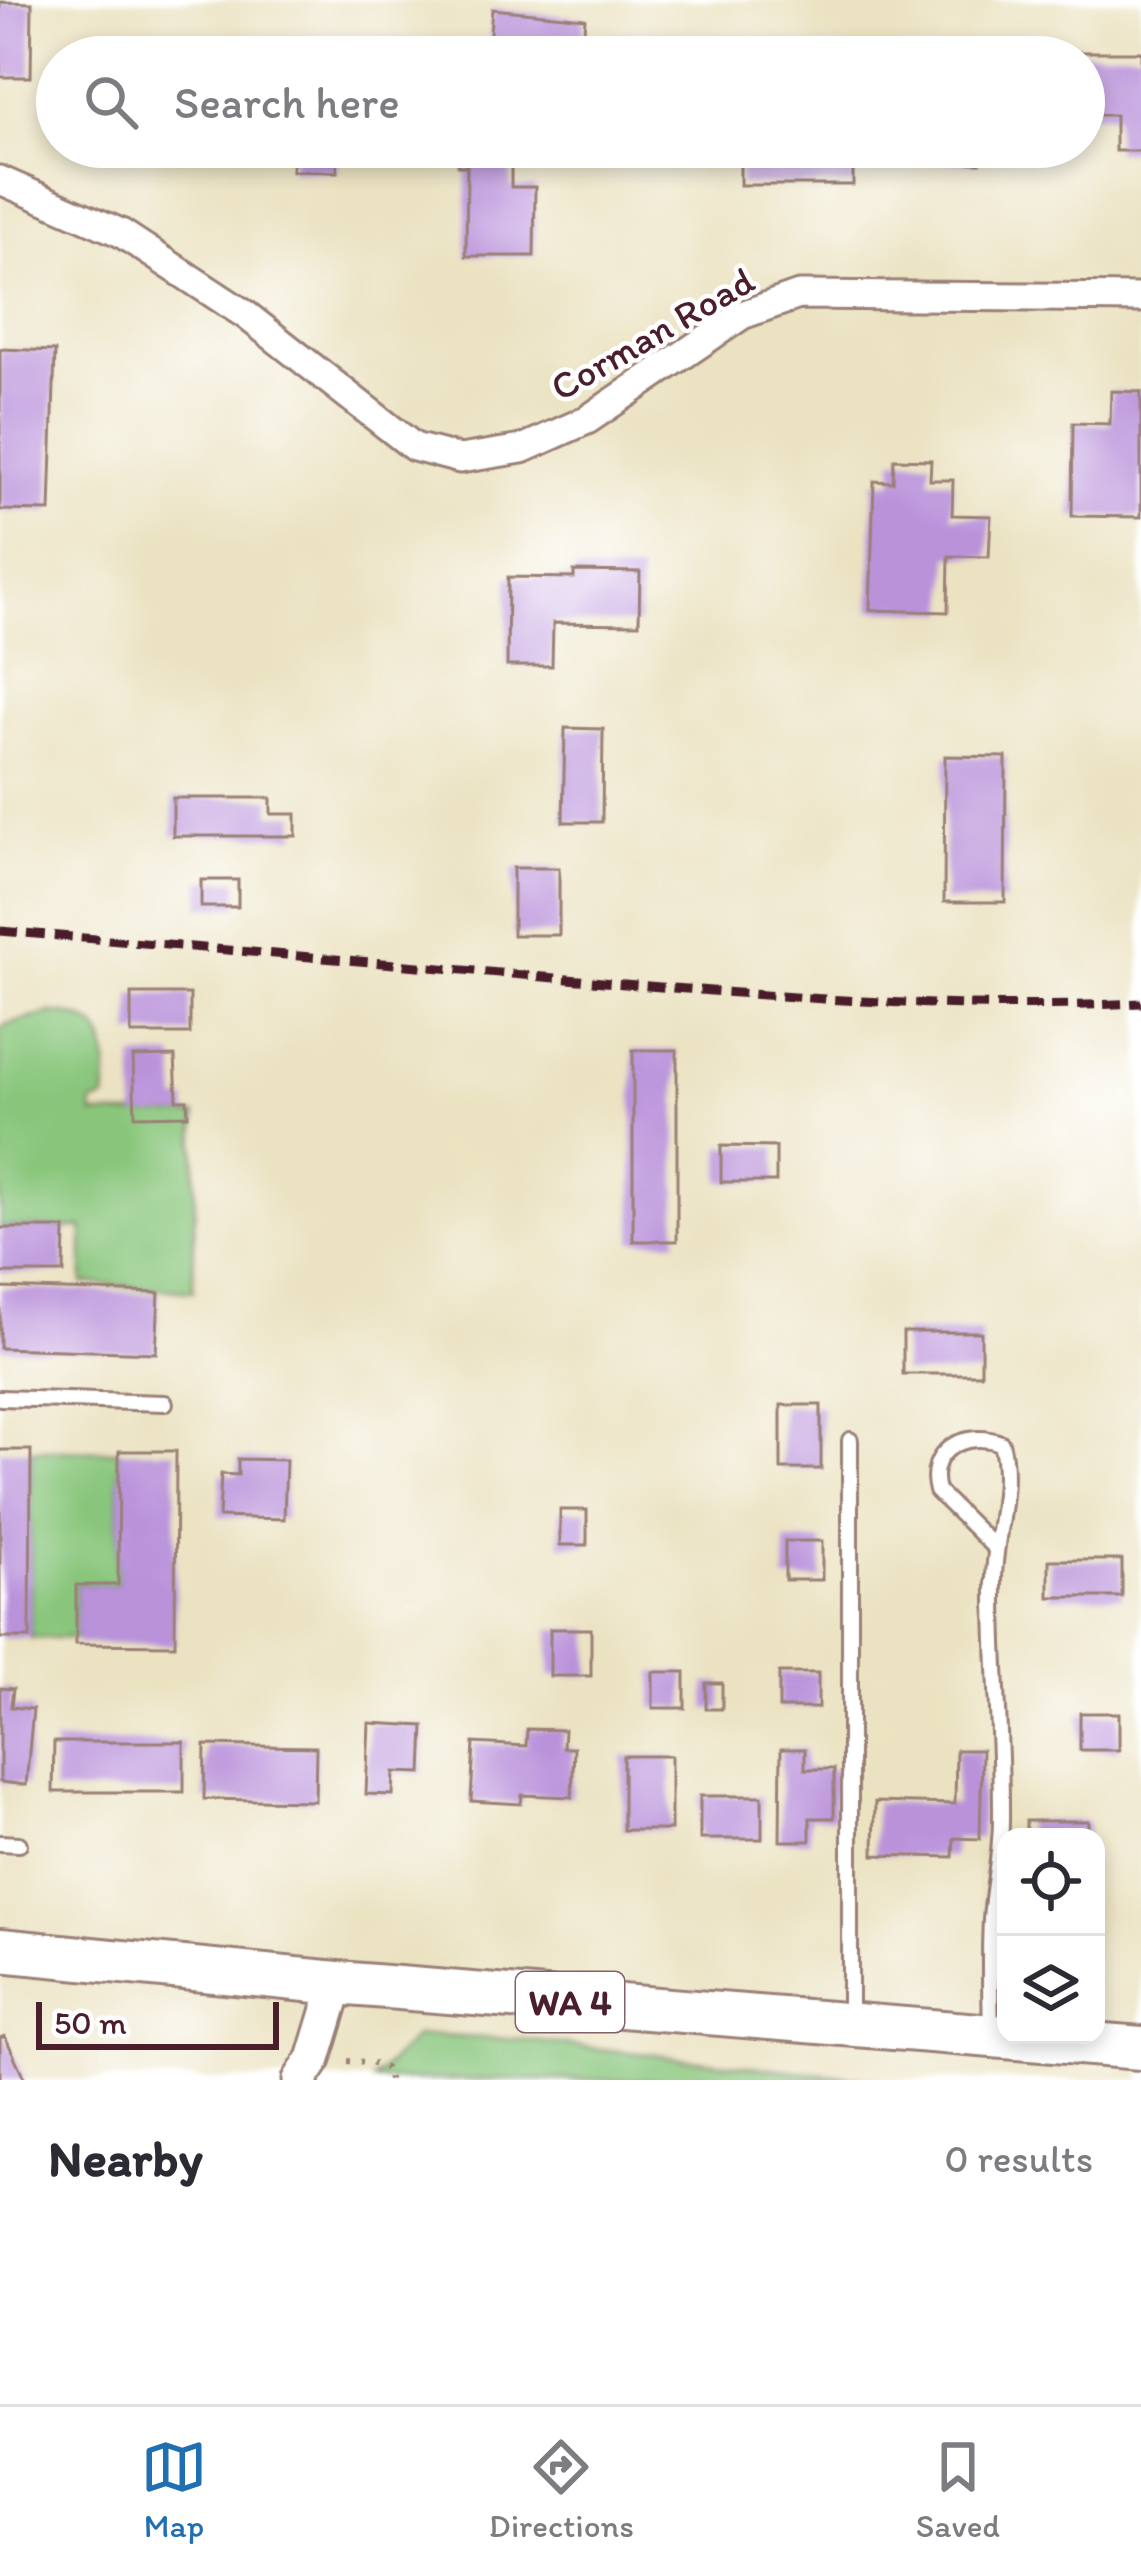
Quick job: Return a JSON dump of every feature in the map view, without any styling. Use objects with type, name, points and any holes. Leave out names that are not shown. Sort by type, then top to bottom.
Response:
[{"type":"main road","name":"WA 4","points":[[0,1950],[338,1983],[1141,2048]]},
{"type":"street","name":"Corman Road","points":[[0,180],[121,233],[246,315],[414,447],[460,459],[522,449],[587,421],[742,315],[800,295],[1141,298]]},
{"type":"street","points":[[307,2070],[338,1983]]},
{"type":"lane","points":[[0,1398],[165,1402]]},
{"type":"lane","points":[[991,2036],[991,1915],[1001,1819],[994,1547],[1001,1524],[1001,1443],[988,1438],[964,1442],[942,1452],[936,1463],[938,1491],[994,1547]]},
{"type":"lane","points":[[850,1440],[850,2025]]},
{"type":"lane","points":[[0,1843],[19,1844]]},
{"type":"path","points":[[307,2070],[370,2062],[385,2068],[388,2080]]},
{"type":"green space","points":[[52,1013],[86,1021],[103,1039],[105,1099],[92,1104],[93,1115],[196,1115],[193,1291],[83,1283],[83,1228],[0,1227],[0,1030]]},
{"type":"green space","points":[[31,1450],[119,1451],[118,1585],[76,1585],[76,1638],[30,1638]]},
{"type":"green space","points":[[415,2037],[522,2040],[875,2080],[373,2080]]},
{"type":"building","points":[[0,2],[32,3],[31,77],[0,77]]},
{"type":"building","points":[[492,9],[585,18],[584,36],[490,36]]},
{"type":"building","points":[[1105,52],[1141,52],[1141,151],[1115,151],[1115,115],[1105,115]]},
{"type":"building","points":[[292,168],[337,168],[337,172]]},
{"type":"building","points":[[467,168],[511,168],[511,187],[535,187],[534,256],[466,256]]},
{"type":"building","points":[[740,168],[853,168],[853,185],[740,185]]},
{"type":"building","points":[[0,349],[55,351],[50,511],[0,510]]},
{"type":"building","points":[[1111,391],[1141,392],[1141,517],[1072,516],[1073,423],[1110,424]]},
{"type":"building","points":[[894,459],[931,460],[930,480],[953,480],[952,515],[991,516],[989,557],[949,556],[948,612],[870,610],[874,481],[893,482]]},
{"type":"building","points":[[574,571],[640,572],[639,624],[553,623],[552,666],[507,666],[508,577],[574,578]]},
{"type":"building","points":[[565,728],[603,729],[602,822],[563,822]]},
{"type":"building","points":[[945,756],[1006,757],[1005,902],[944,902]]},
{"type":"building","points":[[173,798],[271,798],[271,814],[296,814],[296,836],[173,836]]},
{"type":"building","points":[[513,868],[559,868],[559,935],[513,935]]},
{"type":"building","points":[[201,880],[238,880],[238,907],[201,907]]},
{"type":"building","points":[[131,994],[190,994],[190,1034],[131,1034]]},
{"type":"building","points":[[633,1050],[677,1050],[677,1241],[633,1241]]},
{"type":"building","points":[[175,1056],[177,1100],[187,1100],[188,1115],[135,1116],[133,1057]]},
{"type":"building","points":[[721,1146],[776,1147],[776,1182],[721,1182]]},
{"type":"building","points":[[0,1228],[65,1228],[64,1273],[0,1273]]},
{"type":"building","points":[[0,1288],[159,1293],[156,1353],[0,1348]]},
{"type":"building","points":[[903,1332],[981,1332],[981,1374],[903,1374]]},
{"type":"building","points":[[781,1405],[821,1405],[821,1469],[781,1469]]},
{"type":"building","points":[[0,1450],[31,1450],[30,1638],[0,1638]]},
{"type":"building","points":[[119,1451],[176,1451],[175,1645],[76,1644],[76,1585],[118,1585]]},
{"type":"building","points":[[238,1459],[286,1460],[284,1519],[219,1517],[221,1474],[238,1475]]},
{"type":"building","points":[[560,1510],[587,1510],[587,1545],[560,1545]]},
{"type":"building","points":[[785,1541],[822,1541],[822,1580],[785,1580]]},
{"type":"building","points":[[1049,1560],[1122,1560],[1122,1597],[1049,1597]]},
{"type":"building","points":[[550,1629],[591,1629],[591,1676],[550,1676]]},
{"type":"building","points":[[653,1672],[685,1672],[685,1708],[653,1708]]},
{"type":"building","points":[[779,1673],[818,1673],[818,1708],[779,1708]]},
{"type":"building","points":[[706,1683],[722,1683],[722,1709],[706,1709]]},
{"type":"building","points":[[0,1688],[13,1689],[11,1707],[33,1709],[26,1785],[0,1782]]},
{"type":"building","points":[[1080,1713],[1119,1713],[1119,1750],[1080,1750]]},
{"type":"building","points":[[369,1723],[424,1726],[422,1773],[394,1772],[393,1795],[366,1794]]},
{"type":"building","points":[[527,1729],[564,1730],[563,1748],[574,1748],[572,1797],[522,1795],[521,1804],[471,1801],[474,1743],[526,1746]]},
{"type":"building","points":[[54,1742],[184,1742],[184,1792],[53,1792]]},
{"type":"building","points":[[205,1745],[316,1747],[315,1801],[204,1799]]},
{"type":"building","points":[[781,1749],[805,1749],[805,1769],[834,1769],[834,1818],[810,1818],[810,1841],[780,1841]]},
{"type":"building","points":[[956,1750],[982,1750],[980,1839],[954,1838],[953,1857],[874,1855],[875,1802],[955,1804]]},
{"type":"building","points":[[623,1756],[671,1756],[671,1830],[623,1830]]},
{"type":"building","points":[[700,1796],[762,1796],[762,1839],[700,1839]]},
{"type":"building","points":[[1026,1821],[1088,1821],[1088,1828],[1026,1828]]},
{"type":"building","points":[[5,2036],[25,2080],[0,2080],[0,2038]]},
{"type":"railway","points":[[0,931],[790,997],[930,1004],[1141,1003]]}]
